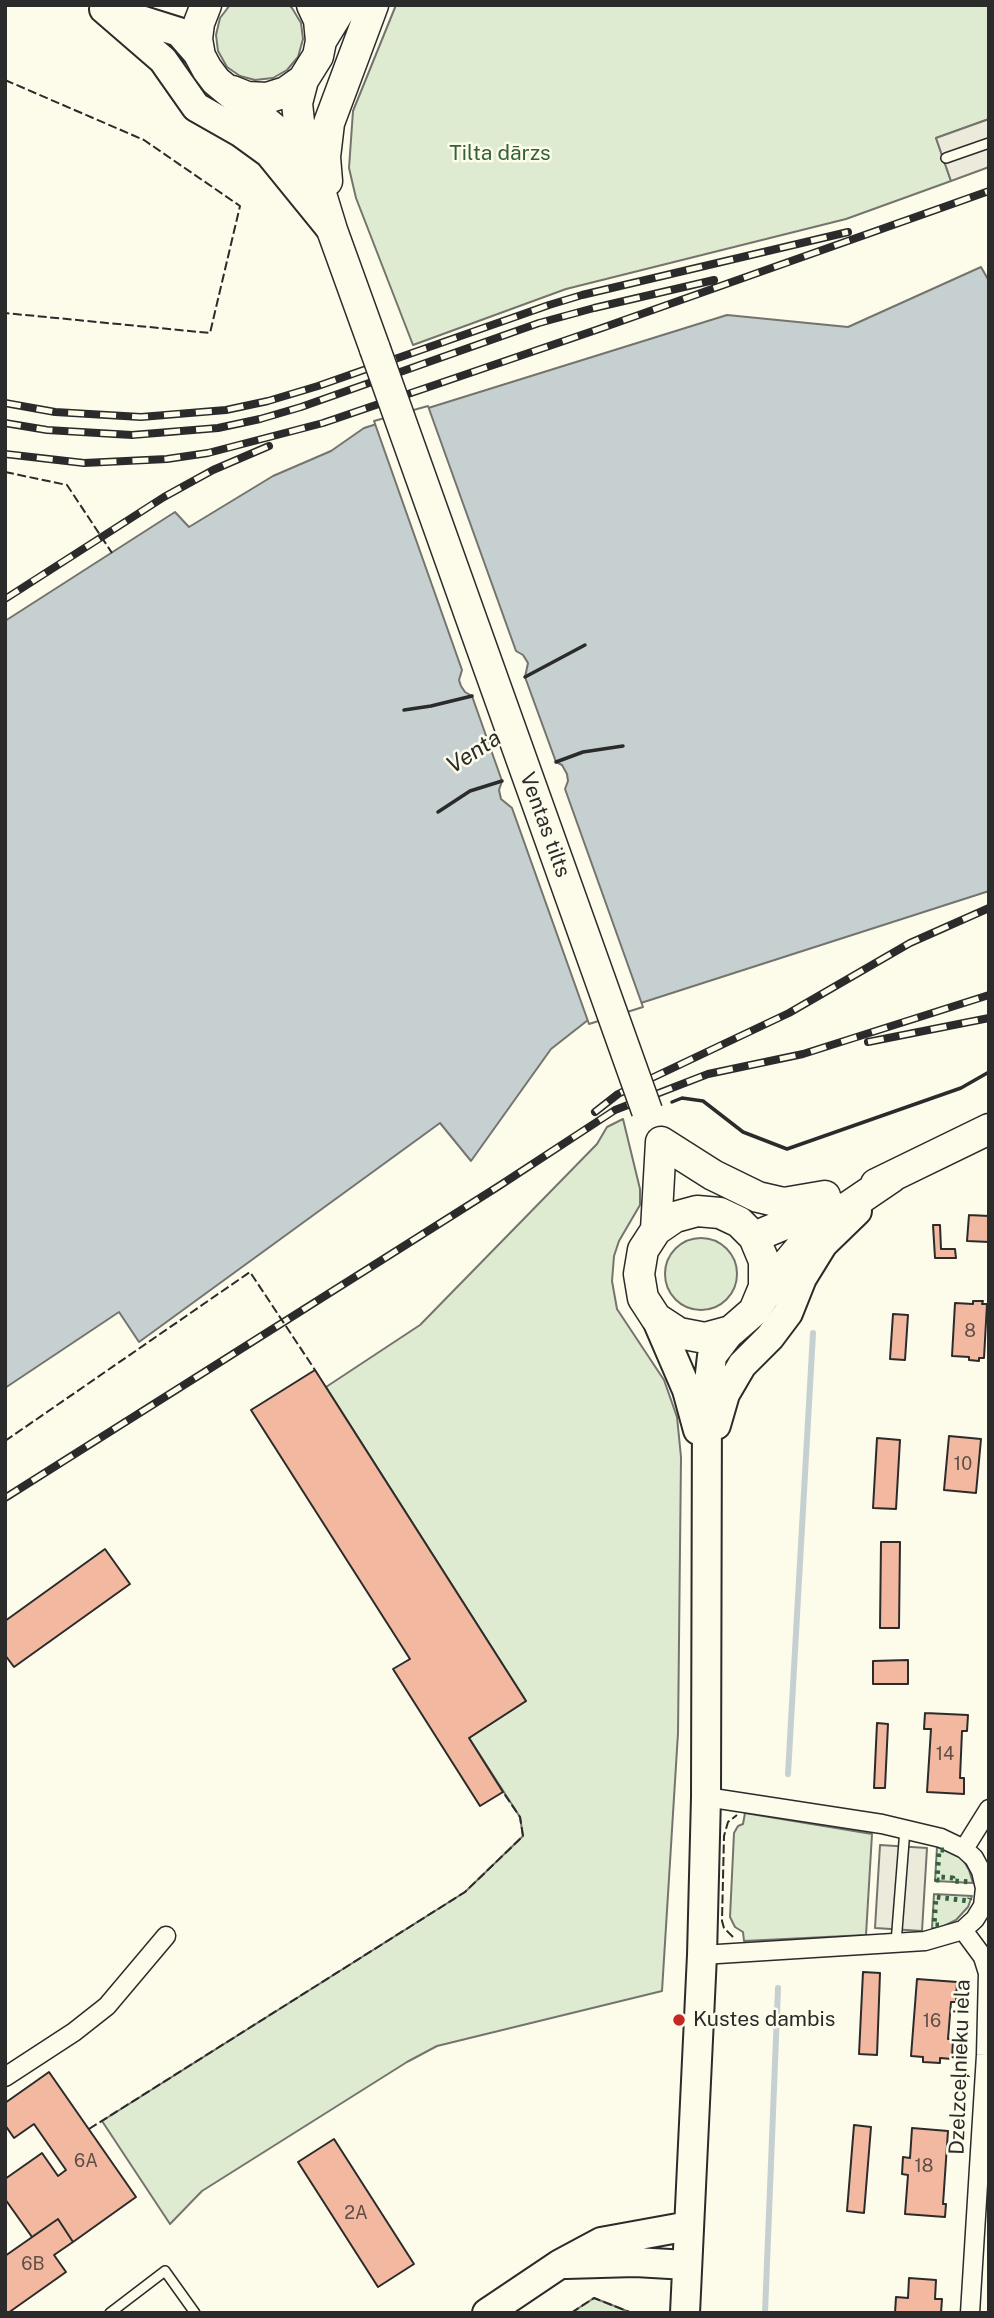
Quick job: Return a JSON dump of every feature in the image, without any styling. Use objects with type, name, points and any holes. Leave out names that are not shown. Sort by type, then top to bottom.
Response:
[{"type":"highway","points":[[206,5],[199,23],[197,39],[200,56],[207,69],[216,81],[284,137],[300,161],[332,230]]},
{"type":"highway","points":[[312,5],[319,20],[321,41],[318,56],[303,80],[297,103],[299,122],[332,230]]},
{"type":"highway","points":[[321,41],[343,5]]},
{"type":"highway","points":[[332,230],[325,157],[329,122],[373,5]]},
{"type":"highway","points":[[228,90],[247,97],[267,97],[286,92],[303,80]]},
{"type":"highway","name":"Ventas tilts","points":[[332,230],[647,1111],[661,1142]]},
{"type":"highway","points":[[754,1237],[792,1223],[989,1129]]},
{"type":"highway","points":[[661,1142],[713,1175],[758,1197],[784,1203],[812,1200],[892,1177]]},
{"type":"highway","points":[[661,1142],[720,1213]]},
{"type":"highway","points":[[656,1230],[661,1142]]},
{"type":"highway","points":[[754,1311],[764,1287],[765,1261],[754,1237],[739,1222],[720,1213],[697,1211],[675,1217],[656,1230],[643,1250],[639,1274],[643,1298],[656,1318],[679,1333],[705,1338],[731,1331],[754,1311],[786,1265],[817,1228],[892,1177]]},
{"type":"main road","points":[[100,6],[136,5]]},
{"type":"main road","points":[[100,6],[179,32],[200,56]]},
{"type":"main road","points":[[100,6],[163,60],[196,107],[240,132],[269,153],[332,230]]},
{"type":"main road","points":[[706,1457],[726,1394],[742,1365],[770,1337],[788,1312],[802,1278],[823,1244],[892,1177]]},
{"type":"main road","points":[[656,1318],[687,1390],[706,1457]]},
{"type":"main road","points":[[685,2313],[702,1955],[706,1797],[706,1457],[712,1356],[731,1331]]},
{"type":"main road","points":[[487,2313],[559,2264],[601,2242],[688,2226]]},
{"type":"main road","points":[[559,2264],[635,2262],[687,2265]]},
{"type":"street","points":[[702,1955],[925,1941],[963,1930],[975,1919],[983,1906],[985,1888],[974,1858],[964,1849],[941,1838],[905,1829],[706,1797]]},
{"type":"street","points":[[964,1849],[989,1809]]},
{"type":"street","name":"Dzelzceļnieku iela","points":[[963,1930],[983,1957],[988,1973],[986,2055],[970,2313]]},
{"type":"street","points":[[5,2077],[74,2032],[107,2006],[166,1936]]},
{"type":"lane","points":[[946,158],[989,143]]},
{"type":"lane","points":[[896,1942],[905,1829]]},
{"type":"lane","points":[[110,2313],[165,2271],[195,2313]]},
{"type":"green space","points":[[230,5],[289,5],[292,8],[301,23],[303,39],[298,57],[287,70],[273,78],[255,80],[240,76],[227,67],[218,51],[216,35],[220,18]]},
{"type":"green space","name":"Tilta dārzs","points":[[396,5],[989,5],[989,119],[936,138],[951,181],[846,219],[566,289],[413,345],[356,198],[349,168],[353,111]]},
{"type":"green space","points":[[623,1119],[640,1189],[640,1205],[619,1241],[614,1256],[612,1281],[617,1309],[664,1380],[677,1417],[681,1457],[678,1733],[662,1991],[437,2046],[407,2062],[202,2191],[170,2224],[102,2121],[465,1892],[523,1836],[520,1817],[469,1738],[526,1701],[326,1387],[420,1325],[597,1144],[607,1127]]},
{"type":"green space","points":[[708,1238],[727,1248],[735,1260],[735,1288],[727,1300],[715,1308],[694,1310],[675,1300],[667,1288],[665,1267],[675,1248],[687,1240]]},
{"type":"green space","points":[[745,1813],[872,1834],[866,1935],[744,1941],[743,1932],[735,1927],[730,1917],[734,1833],[738,1826],[743,1824]]},
{"type":"green space","points":[[937,1847],[950,1850],[962,1858],[973,1883],[935,1881]]},
{"type":"green space","points":[[934,1894],[972,1896],[968,1907],[956,1920],[940,1928],[932,1928]]},
{"type":"green space","points":[[594,2298],[632,2313],[571,2313]]},
{"type":"shaded area","points":[[989,119],[989,167],[951,181],[936,138]]},
{"type":"shaded area","points":[[880,1845],[927,1848],[922,1931],[875,1928]]},
{"type":"water","name":"Venta","points":[[981,267],[989,281],[989,891],[588,1020],[551,1049],[471,1161],[440,1123],[139,1342],[119,1312],[5,1388],[5,621],[175,512],[189,527],[273,476],[331,451],[364,428],[727,315],[848,327]]},
{"type":"pier","points":[[428,406],[516,651],[523,655],[528,663],[525,677],[556,762],[562,765],[567,774],[565,789],[643,1007],[589,1024],[512,808],[501,799],[499,790],[502,781],[472,696],[461,686],[459,680],[462,670],[374,421]]},
{"type":"building","points":[[969,1215],[989,1216],[989,1242],[967,1241]]},
{"type":"building","points":[[933,1225],[940,1225],[941,1249],[955,1249],[956,1258],[935,1258]]},
{"type":"building","points":[[973,1301],[987,1304],[984,1358],[979,1358],[979,1361],[969,1360],[969,1357],[952,1356],[955,1303],[973,1304]]},
{"type":"building","points":[[893,1314],[908,1315],[905,1360],[890,1359]]},
{"type":"building","points":[[315,1370],[526,1701],[469,1738],[503,1792],[480,1806],[393,1669],[410,1659],[251,1410]]},
{"type":"building","points":[[949,1436],[981,1439],[976,1493],[944,1490]]},
{"type":"building","points":[[877,1438],[900,1440],[896,1509],[873,1508]]},
{"type":"building","points":[[881,1542],[900,1542],[899,1628],[880,1628]]},
{"type":"building","points":[[105,1549],[130,1584],[14,1667],[5,1655],[5,1621]]},
{"type":"building","points":[[908,1660],[908,1684],[873,1684],[873,1661]]},
{"type":"building","points":[[925,1713],[968,1715],[967,1731],[962,1731],[960,1778],[964,1778],[964,1794],[927,1792],[931,1729],[924,1729]]},
{"type":"building","points":[[877,1723],[888,1724],[885,1788],[874,1788]]},
{"type":"building","points":[[863,1972],[880,1973],[877,2055],[859,2054]]},
{"type":"building","points":[[917,1979],[957,1982],[956,2002],[951,2002],[948,2039],[953,2039],[952,2059],[940,2058],[940,2063],[923,2062],[923,2057],[911,2056]]},
{"type":"building","points":[[49,2072],[136,2197],[73,2242],[58,2219],[32,2237],[5,2199],[5,2179],[42,2153],[58,2176],[66,2170],[34,2124],[14,2138],[5,2125],[5,2103]]},
{"type":"building","points":[[854,2125],[871,2127],[864,2213],[847,2211]]},
{"type":"building","points":[[912,2128],[948,2131],[943,2204],[946,2204],[945,2217],[905,2214],[908,2175],[902,2174],[903,2157],[910,2158]]},
{"type":"building","points":[[334,2139],[414,2264],[378,2287],[298,2162]]},
{"type":"building","points":[[58,2219],[73,2242],[54,2255],[66,2272],[5,2313],[5,2256]]},
{"type":"building","points":[[909,2278],[936,2280],[935,2299],[942,2299],[941,2313],[895,2313],[896,2297],[908,2298]]},
{"type":"waterway","points":[[788,1774],[813,1333]]},
{"type":"waterway","points":[[765,2313],[778,1988]]},
{"type":"railway","points":[[5,454],[84,463],[167,459],[208,453],[323,423],[989,191]]},
{"type":"railway","points":[[5,403],[55,412],[141,417],[226,410],[318,386],[582,295],[848,232]]},
{"type":"railway","points":[[5,423],[47,430],[132,435],[218,428],[301,407],[539,323],[714,280]]},
{"type":"railway","points":[[5,599],[164,497],[213,470],[269,446]]},
{"type":"railway","points":[[595,1112],[618,1094],[789,1013],[910,943],[989,908]]},
{"type":"railway","points":[[5,1498],[615,1110],[708,1074],[803,1054],[989,995]]},
{"type":"railway","points":[[868,1042],[989,1018]]},
{"type":"hedge","points":[[944,1850],[939,1850],[937,1880],[940,1880],[940,1877],[971,1882]]},
{"type":"hedge","points":[[939,1925],[934,1925],[936,1897],[969,1901],[970,1898]]},
{"type":"fence","points":[[5,80],[144,140],[240,206],[210,333],[5,313]]},
{"type":"fence","points":[[5,472],[67,485],[112,553]]},
{"type":"fence","points":[[5,1441],[250,1272],[315,1370]]},
{"type":"fence","points":[[89,2129],[465,1892],[523,1836],[520,1817],[503,1792]]},
{"type":"fence","points":[[733,1937],[724,1928],[722,1921],[724,1836],[728,1822],[737,1815]]},
{"type":"fence","points":[[571,2313],[594,2298],[632,2313]]},
{"type":"wall","points":[[525,677],[585,645]]},
{"type":"wall","points":[[404,710],[472,696]]},
{"type":"wall","points":[[556,762],[583,752],[623,746]]},
{"type":"wall","points":[[438,812],[470,791],[502,781]]},
{"type":"wall","points":[[672,1102],[682,1098],[703,1101],[743,1132],[787,1149],[961,1088],[989,1072]]},
{"type":"place","name":"Kustes dambis","points":[[679,2020]]}]
